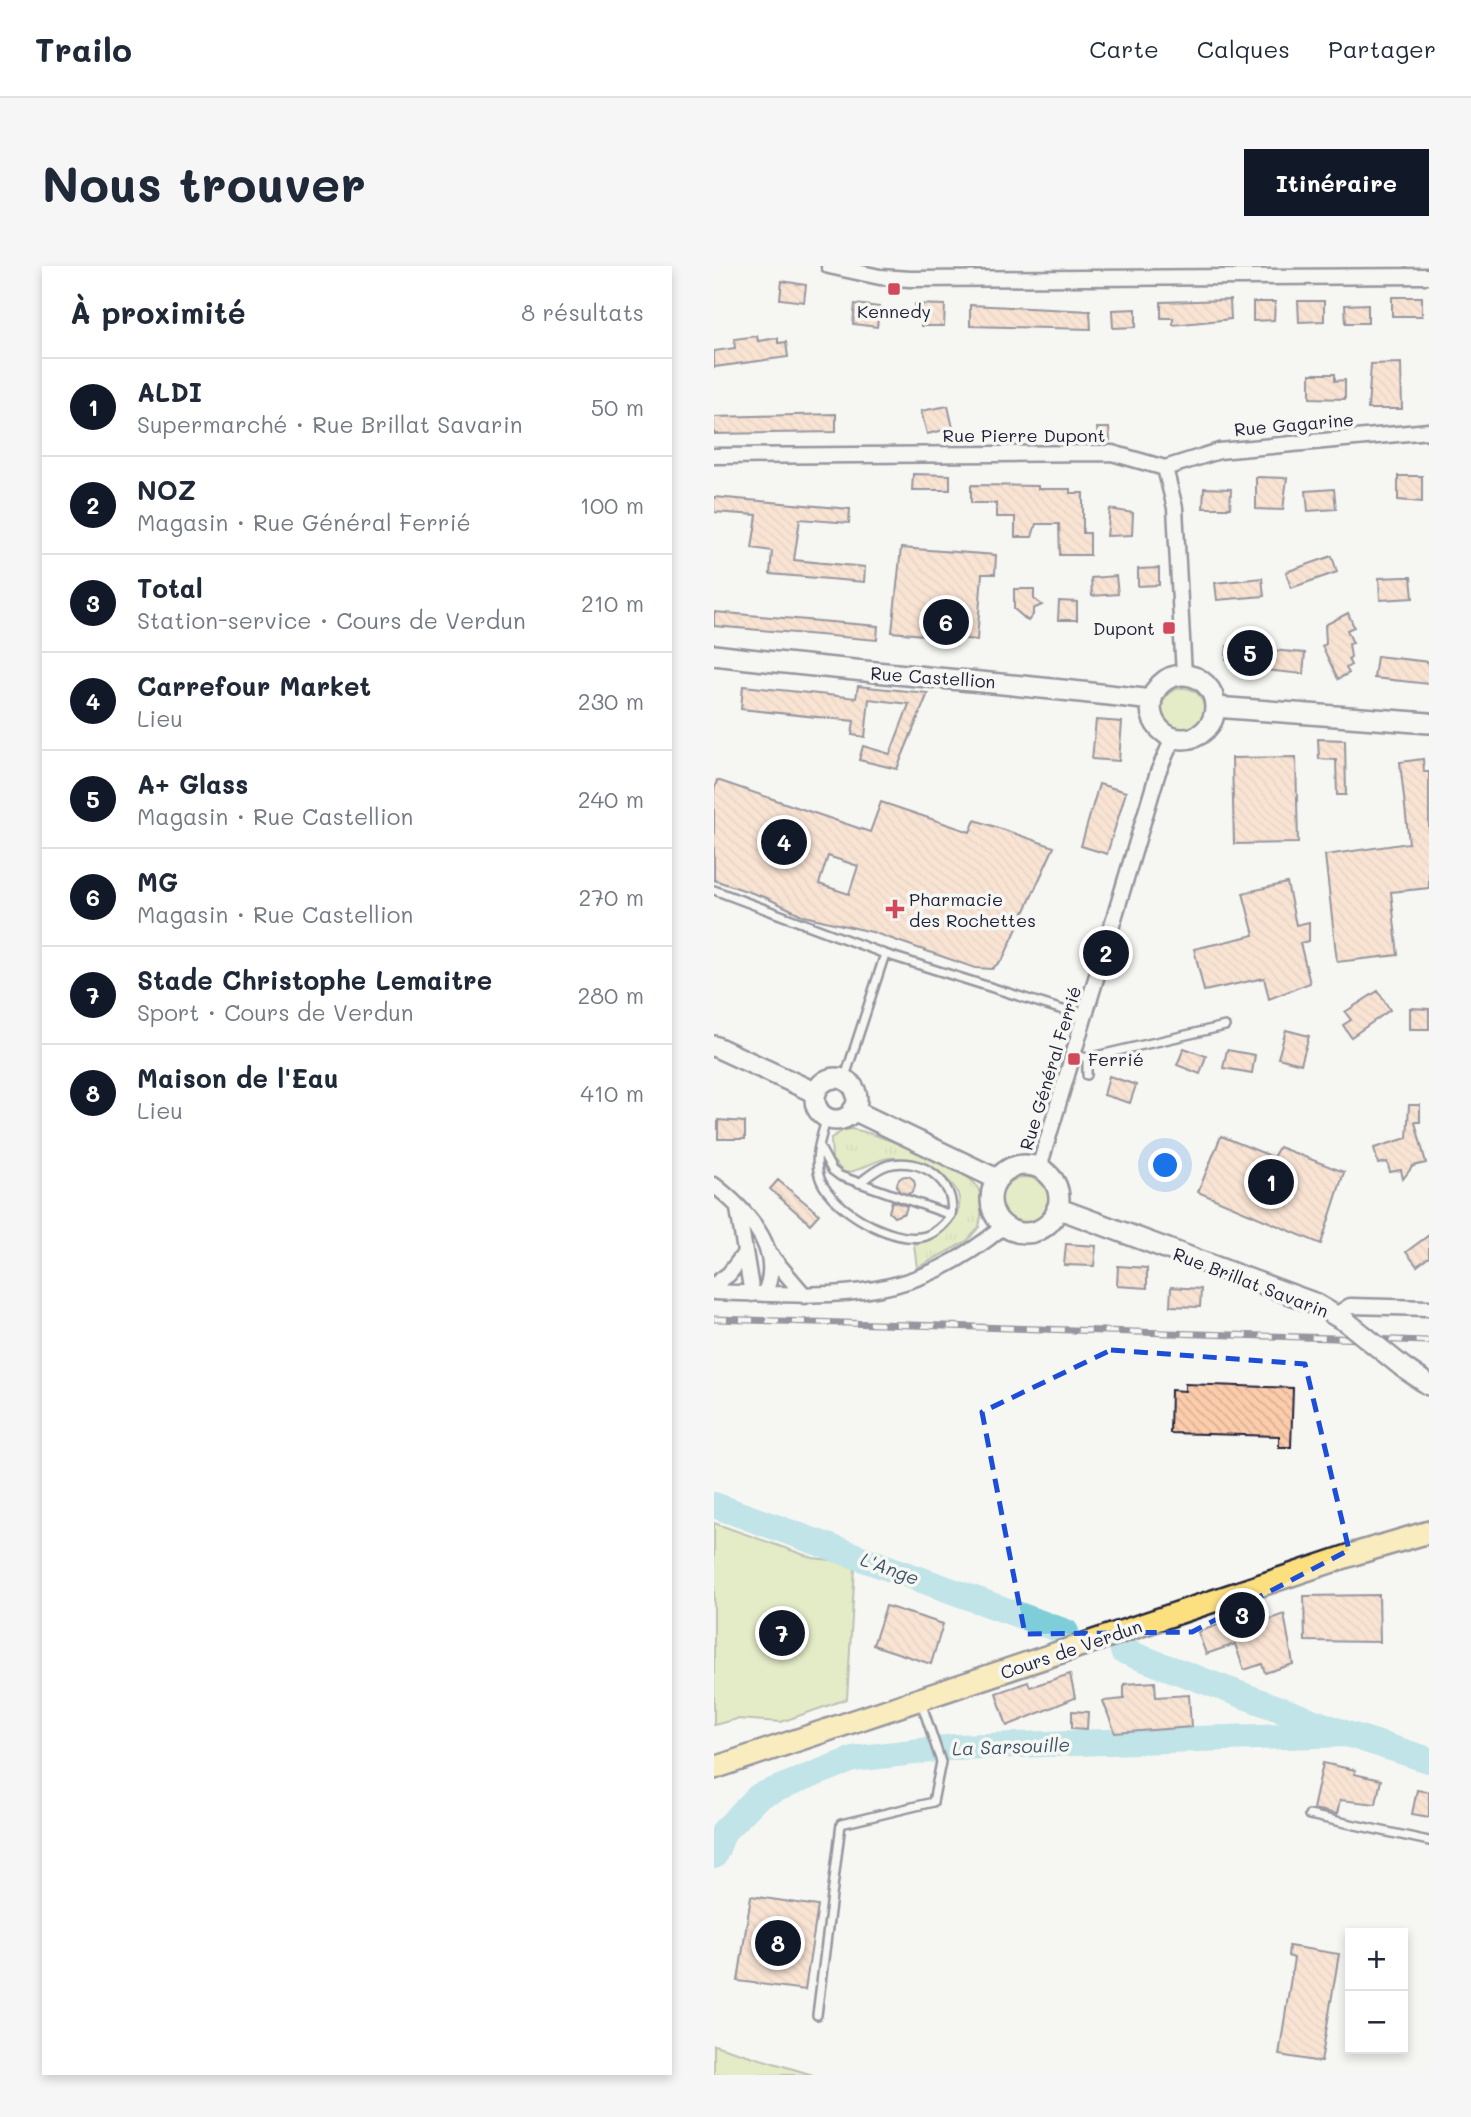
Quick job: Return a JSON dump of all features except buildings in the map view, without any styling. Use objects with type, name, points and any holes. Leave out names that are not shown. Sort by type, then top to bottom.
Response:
[{"type":"main road","name":"Rue Castellion","points":[[714,655],[826,669],[926,675],[1151,700]]},
{"type":"main road","points":[[1184,675],[1205,684],[1215,707],[1213,719],[1201,734],[1182,740],[1173,738],[1157,727],[1152,718],[1151,700],[1162,683],[1184,675]]},
{"type":"main road","points":[[1215,707],[1429,723]]},
{"type":"main road","points":[[714,1046],[816,1093]]},
{"type":"main road","points":[[844,1080],[856,1093],[853,1110],[838,1119],[827,1117],[816,1104],[816,1093],[824,1082],[844,1080]]},
{"type":"main road","points":[[853,1110],[997,1179]]},
{"type":"main road","points":[[1016,1166],[1039,1168],[1051,1178],[1056,1187],[1057,1208],[1047,1224],[1031,1232],[1004,1226],[992,1207],[991,1195],[997,1179],[1016,1166]]},
{"type":"main road","name":"Rue Brillat Savarin","points":[[1057,1208],[1314,1303],[1342,1319],[1429,1385]]},
{"type":"main road","name":"Cours de Verdun","points":[[714,1768],[1354,1554],[1429,1532]]},
{"type":"street","points":[[829,266],[880,278],[910,279],[1429,275]]},
{"type":"street","name":"Rue Gagarine","points":[[1165,468],[1219,451],[1429,431]]},
{"type":"street","name":"Rue Pierre Dupont","points":[[714,456],[1111,453],[1165,468]]},
{"type":"street","points":[[1165,468],[1175,508],[1184,675]]},
{"type":"street","name":"Rue Général Ferrié","points":[[1039,1168],[1081,1056],[1086,1017],[1158,772],[1173,738]]},
{"type":"street","points":[[714,1185],[751,1219],[771,1256],[805,1296]]},
{"type":"street","points":[[736,1204],[742,1222],[745,1253],[758,1294]]},
{"type":"street","points":[[714,1292],[805,1296],[872,1292],[929,1276],[974,1251],[1004,1226]]},
{"type":"street","points":[[714,1285],[729,1273],[745,1253]]},
{"type":"street","points":[[758,1294],[773,1278],[771,1256]]},
{"type":"street","points":[[1342,1319],[1350,1306],[1429,1308]]},
{"type":"lane","points":[[714,890],[885,954],[1086,1017]]},
{"type":"lane","points":[[844,1080],[885,954]]},
{"type":"lane","points":[[1087,1075],[1081,1056],[1225,1026]]},
{"type":"lane","points":[[827,1117],[817,1162],[820,1180],[844,1210],[859,1220],[915,1237],[938,1230],[951,1215],[953,1202],[950,1192],[937,1176],[927,1170],[912,1166],[887,1165],[859,1183]]},
{"type":"lane","points":[[819,1146],[832,1170],[859,1183],[951,1215]]},
{"type":"lane","points":[[817,2015],[841,1824],[933,1802],[941,1762],[920,1700]]},
{"type":"lane","points":[[1309,1815],[1429,1841]]},
{"type":"highlighted area","points":[[1111,1350],[1305,1364],[1349,1550],[1192,1632],[1025,1634],[982,1412]]},
{"type":"green space","points":[[1183,688],[1198,694],[1204,709],[1198,724],[1183,730],[1168,724],[1162,709],[1168,694]]},
{"type":"green space","points":[[852,1129],[937,1160],[976,1185],[981,1200],[981,1217],[979,1227],[967,1241],[917,1268],[914,1244],[930,1240],[950,1224],[958,1211],[959,1198],[955,1188],[934,1170],[895,1158],[883,1159],[844,1173],[832,1160],[831,1138],[844,1130]]},
{"type":"green space","points":[[1025,1177],[1042,1184],[1049,1201],[1042,1218],[1025,1225],[1008,1218],[1001,1201],[1008,1184]]},
{"type":"green space","points":[[714,1523],[813,1558],[839,1561],[855,1567],[847,1699],[781,1722],[737,1719],[714,1725]]},
{"type":"green space","points":[[714,2045],[813,2075],[714,2075]]},
{"type":"waterway","name":"L'Ange","points":[[714,1505],[1066,1632]]},
{"type":"waterway","name":"L'Ange","points":[[1123,1651],[1347,1734],[1429,1760]]},
{"type":"waterway","name":"La Sarsouille","points":[[714,1856],[724,1831],[759,1796],[853,1759],[956,1747],[1347,1734]]},
{"type":"railway","points":[[714,1319],[1429,1341]]},
{"type":"place","name":"Kennedy","points":[[894,289]]},
{"type":"place","name":"MG","points":[[946,622]]},
{"type":"place","name":"Dupont","points":[[1169,628]]},
{"type":"place","name":"A+ Glass","points":[[1250,653]]},
{"type":"place","name":"Carrefour Market","points":[[784,842]]},
{"type":"place","name":"Pharmacie des Rochettes","points":[[895,909]]},
{"type":"place","name":"NOZ","points":[[1106,953]]},
{"type":"place","name":"Ferrié","points":[[1074,1059]]},
{"type":"place","name":"ALDI","points":[[1271,1182]]},
{"type":"place","name":"Total","points":[[1242,1615]]},
{"type":"place","name":"Stade Christophe Lemaitre","points":[[782,1633]]},
{"type":"place","name":"Maison de l'Eau","points":[[778,1943]]}]
